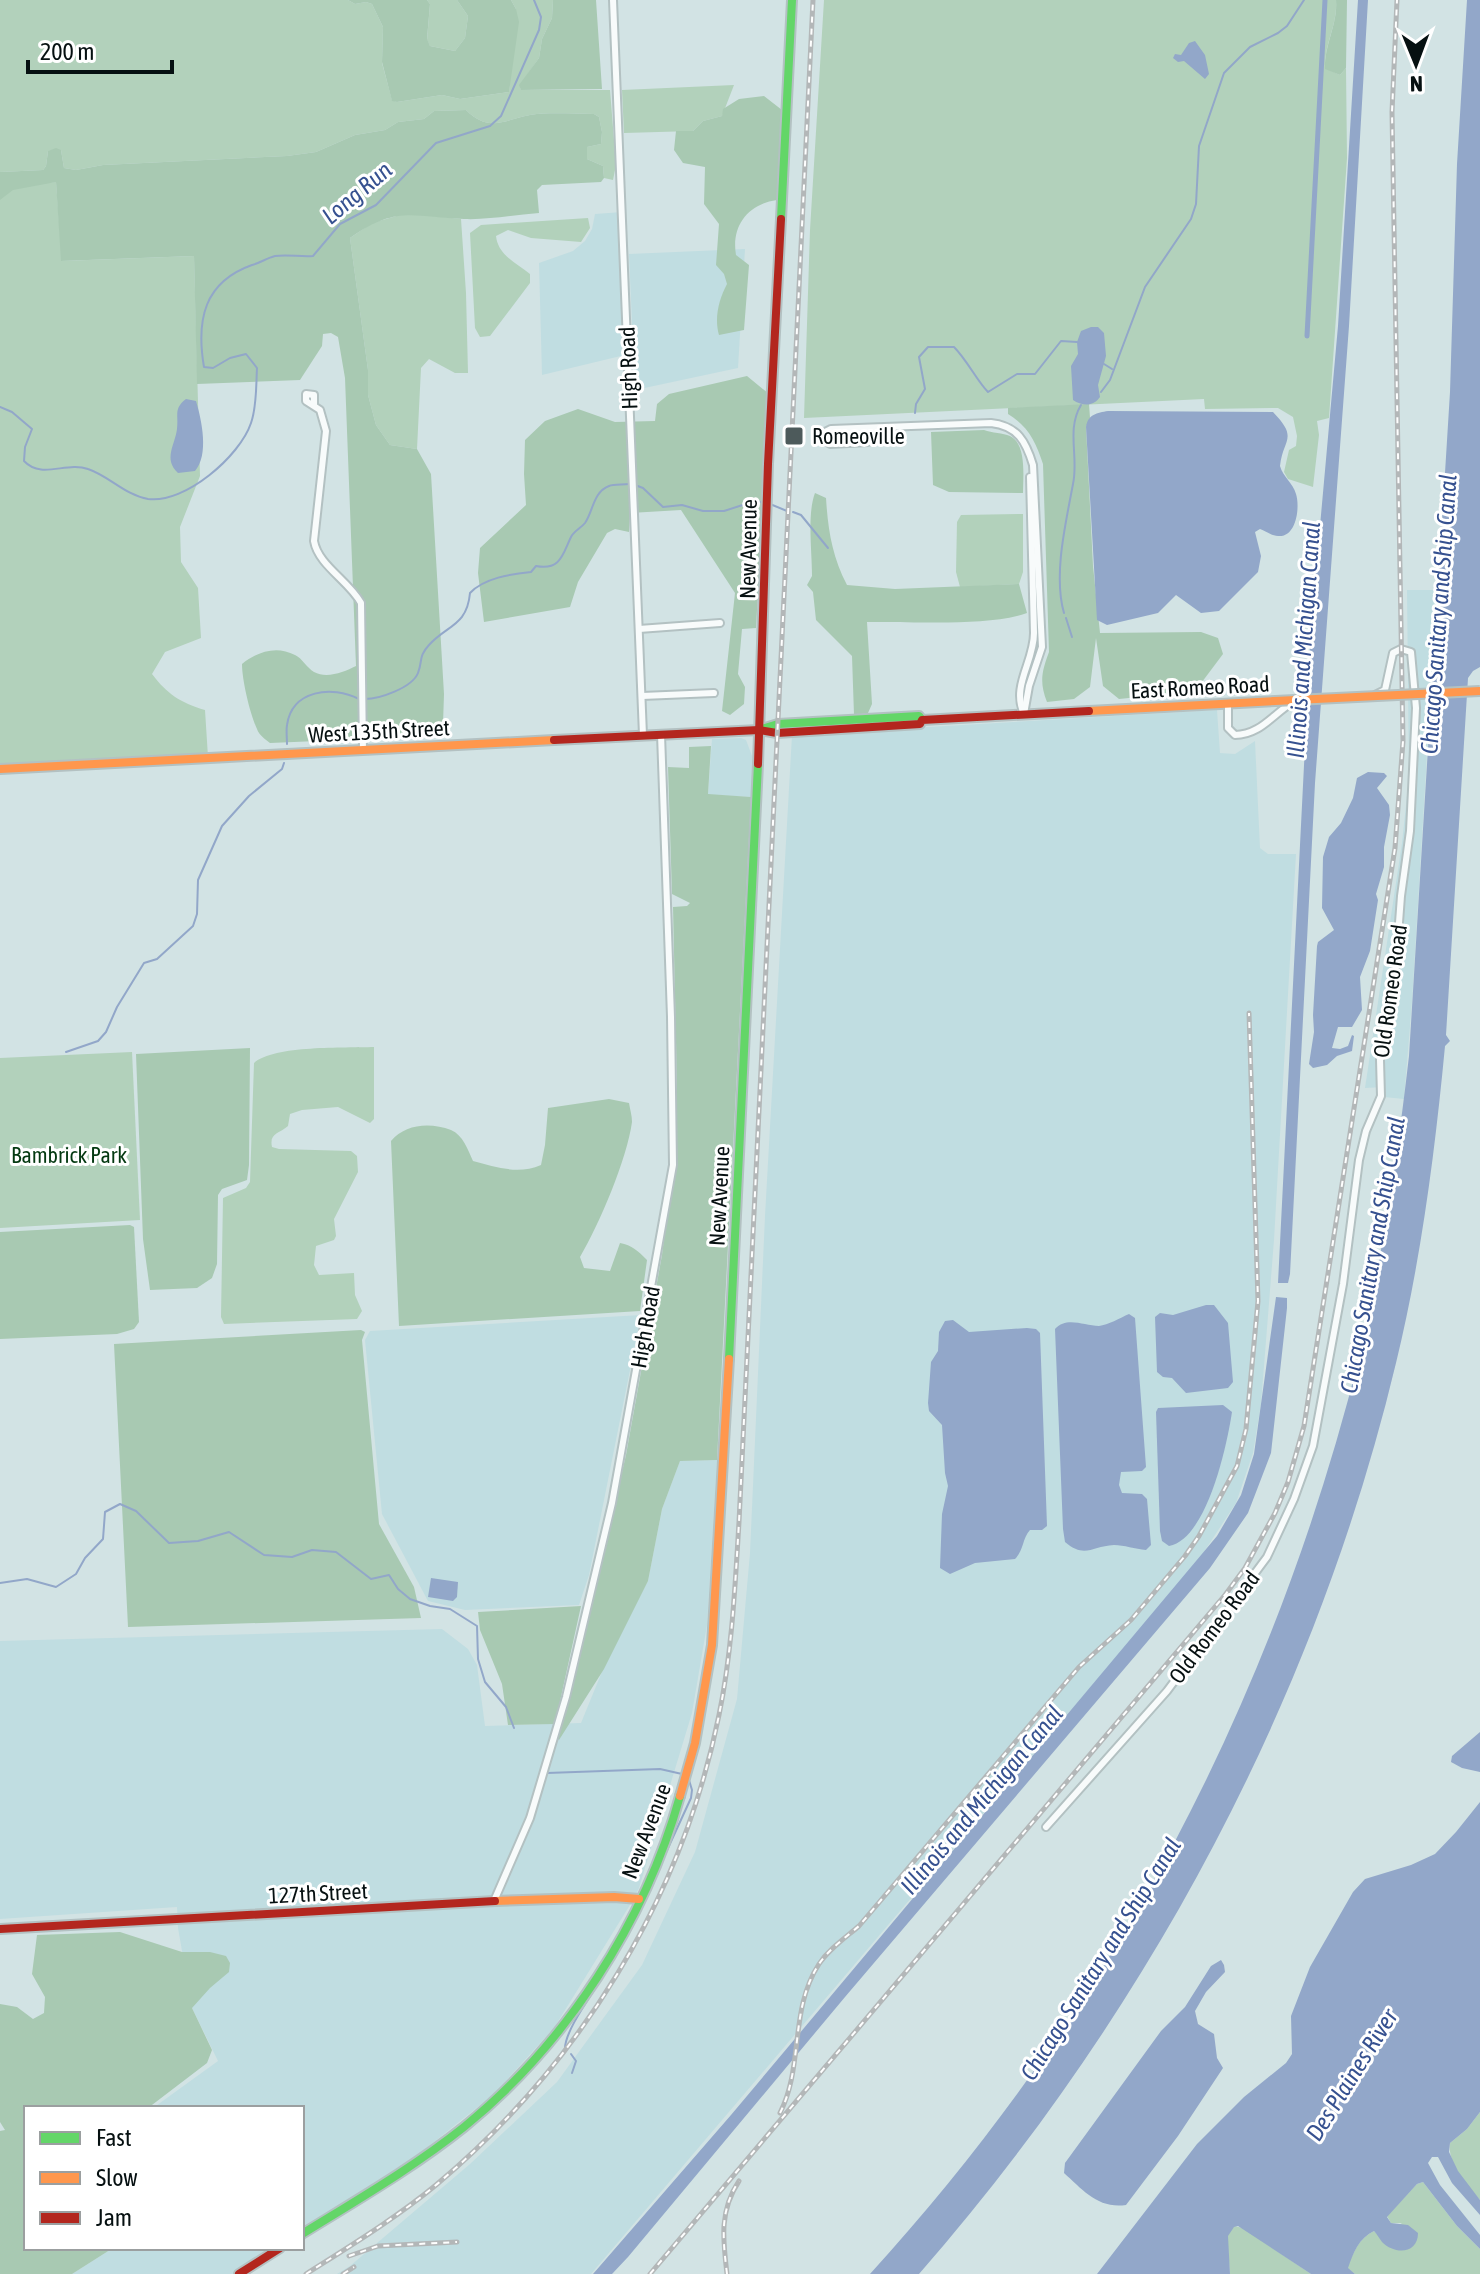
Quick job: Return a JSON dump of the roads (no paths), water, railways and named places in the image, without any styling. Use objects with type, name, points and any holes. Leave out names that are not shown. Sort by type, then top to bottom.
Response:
[{"type":"main road","name":"New Avenue","points":[[304,2233],[470,2122],[509,2087],[573,2011],[639,1899],[664,1840],[688,1769],[704,1703],[714,1631],[759,730],[768,450],[792,0]]},
{"type":"main road","name":"East Romeo Road","points":[[759,730],[781,724],[919,716],[922,720],[1480,691]]},
{"type":"main road","name":"West 135th Street","points":[[0,769],[759,730]]},
{"type":"main road","name":"127th Street","points":[[0,1929],[494,1901],[639,1899]]},
{"type":"main road","points":[[239,2274],[277,2250]]},
{"type":"street","name":"High Road","points":[[613,0],[643,735]]},
{"type":"street","points":[[314,404],[320,410],[326,431],[314,541],[316,551],[356,593],[361,603],[363,750]]},
{"type":"street","points":[[868,428],[868,442],[830,444],[824,439],[825,432],[831,429],[998,424],[1009,427],[1022,437],[1031,458],[1040,559],[1042,647],[1029,686],[1024,714]]},
{"type":"street","points":[[639,629],[720,623]]},
{"type":"street","name":"Old Romeo Road","points":[[1046,1827],[1167,1691],[1267,1557],[1294,1499],[1313,1446],[1343,1284],[1359,1160],[1366,1131],[1381,1096],[1380,1060],[1395,976],[1410,831],[1415,740],[1413,655],[1404,649],[1393,653],[1385,690],[1379,695],[1305,698],[1290,704],[1253,732],[1242,735],[1235,735],[1228,728],[1228,703]]},
{"type":"street","points":[[642,696],[714,693]]},
{"type":"street","name":"High Road","points":[[494,1901],[530,1818],[566,1697],[612,1503],[673,1165],[661,734]]},
{"type":"water","name":"Illinois and Michigan Canal","points":[[1358,0],[1368,0],[1349,326],[1315,783],[1290,1274],[1288,1283],[1278,1283],[1311,626],[1338,326]]},
{"type":"water","name":"Chicago Sanitary and Ship Canal","points":[[1467,0],[1480,0],[1480,667],[1468,678],[1446,1035],[1450,1041],[1445,1046],[1426,1206],[1396,1363],[1362,1488],[1319,1611],[1270,1731],[1213,1847],[1149,1960],[1078,2069],[1002,2174],[919,2274],[870,2274],[956,2173],[1035,2069],[1107,1960],[1172,1847],[1229,1731],[1280,1610],[1323,1486],[1359,1358],[1357,1354],[1364,1341],[1365,1319],[1369,1314],[1392,1186],[1409,1056],[1450,392],[1457,164]]},
{"type":"water","points":[[1195,41],[1205,55],[1209,74],[1205,79],[1184,61],[1178,62],[1173,58],[1175,54],[1181,55],[1189,43]]},
{"type":"water","points":[[1098,327],[1104,333],[1106,356],[1098,385],[1100,397],[1094,403],[1084,404],[1073,400],[1071,366],[1078,354],[1077,342],[1081,331]]},
{"type":"water","points":[[186,399],[196,401],[203,447],[195,471],[178,473],[171,462],[171,452],[178,409]]},
{"type":"water","points":[[1108,411],[1273,412],[1285,428],[1287,439],[1280,466],[1296,494],[1296,520],[1284,535],[1276,536],[1260,529],[1255,532],[1261,556],[1258,572],[1219,611],[1201,613],[1176,595],[1158,613],[1107,625],[1097,620],[1086,427],[1091,417]]},
{"type":"water","points":[[1368,772],[1387,776],[1377,788],[1389,805],[1390,815],[1370,951],[1360,977],[1362,1010],[1352,1027],[1338,1027],[1332,1048],[1348,1046],[1352,1035],[1352,1051],[1337,1056],[1327,1065],[1313,1068],[1309,1064],[1314,1032],[1317,946],[1334,930],[1322,908],[1323,857],[1329,837],[1341,823],[1353,798],[1357,778]]},
{"type":"water","name":"Illinois and Michigan Canal","points":[[1276,1297],[1287,1298],[1287,1308],[1271,1453],[1248,1513],[1210,1568],[628,2257],[612,2274],[593,2274],[731,2115],[1217,1536],[1241,1495],[1254,1454]]},
{"type":"water","points":[[1214,1305],[1228,1323],[1233,1382],[1228,1388],[1186,1393],[1172,1378],[1163,1377],[1157,1372],[1155,1317],[1160,1313],[1173,1315]]},
{"type":"water","points":[[1129,1314],[1135,1318],[1146,1467],[1142,1471],[1121,1472],[1119,1485],[1122,1493],[1142,1494],[1147,1499],[1151,1545],[1146,1550],[1114,1545],[1078,1550],[1065,1542],[1063,1529],[1055,1329],[1070,1322],[1103,1325]]},
{"type":"water","points":[[953,1320],[969,1332],[1027,1328],[1040,1333],[1047,1526],[1042,1530],[1030,1530],[1015,1559],[975,1563],[950,1574],[940,1568],[942,1514],[948,1486],[942,1425],[929,1411],[928,1403],[931,1362],[938,1351],[939,1332],[945,1321]]},
{"type":"water","points":[[1223,1405],[1232,1412],[1213,1489],[1194,1527],[1182,1540],[1169,1546],[1162,1541],[1160,1531],[1156,1412],[1158,1408]]},
{"type":"water","points":[[431,1578],[458,1582],[457,1597],[453,1601],[428,1597]]},
{"type":"water","points":[[1480,1732],[1480,1772],[1451,1762],[1452,1756]]},
{"type":"water","name":"Des Plaines River","points":[[1480,1802],[1480,2112],[1467,2129],[1450,2143],[1449,2152],[1458,2171],[1480,2200],[1480,2215],[1452,2183],[1438,2157],[1432,2157],[1428,2163],[1440,2185],[1480,2235],[1480,2249],[1457,2226],[1423,2182],[1417,2184],[1387,2217],[1391,2223],[1408,2225],[1418,2233],[1414,2245],[1405,2250],[1393,2249],[1382,2242],[1374,2231],[1360,2242],[1352,2257],[1348,2268],[1355,2274],[1311,2274],[1238,2226],[1228,2236],[1230,2274],[1097,2274],[1197,2144],[1244,2097],[1286,2063],[1292,2054],[1291,2016],[1310,1967],[1353,1892],[1365,1879],[1435,1854]]},
{"type":"water","points":[[1221,1960],[1225,1972],[1206,1992],[1195,2011],[1198,2024],[1214,2034],[1217,2058],[1223,2068],[1178,2136],[1126,2205],[1099,2201],[1064,2173],[1065,2163],[1161,2031],[1185,2007],[1211,1966]]},
{"type":"waterway","name":"Long Run","points":[[0,407],[12,412],[32,429],[25,447],[24,461],[38,469],[88,469],[132,494],[148,499],[163,499],[178,494],[209,475],[235,450],[251,423],[257,368],[246,354],[230,358],[213,368],[204,367],[201,334],[207,305],[214,292],[236,272],[272,257],[313,256],[340,224],[376,205],[436,143],[490,126],[501,116],[539,30],[541,17],[534,0]]},
{"type":"waterway","points":[[1101,392],[1110,380],[1145,287],[1191,219],[1196,204],[1199,146],[1224,73],[1250,47],[1287,26],[1304,0]]},
{"type":"waterway","points":[[1307,336],[1325,0]]},
{"type":"waterway","points":[[915,413],[916,404],[925,389],[919,357],[928,347],[954,347],[988,392],[1017,374],[1035,374],[1061,341],[1077,342]]},
{"type":"waterway","points":[[1104,364],[1112,369]]},
{"type":"waterway","points":[[1064,613],[1060,566],[1074,474],[1074,424],[1081,405]]},
{"type":"waterway","points":[[365,699],[394,692],[415,678],[426,649],[460,619],[470,593],[476,588],[498,578],[531,572],[536,566],[556,563],[572,535],[585,523],[596,497],[611,485],[629,484]]},
{"type":"waterway","points":[[635,485],[643,488],[663,507],[682,505],[703,511],[724,511],[752,502],[763,502]]},
{"type":"waterway","points":[[770,504],[787,511]]},
{"type":"waterway","points":[[793,512],[801,515],[828,548]]},
{"type":"waterway","points":[[1066,618],[1072,637]]},
{"type":"waterway","points":[[287,744],[290,713],[305,698],[337,692],[359,699]]},
{"type":"waterway","points":[[66,1052],[98,1041],[144,963],[157,959],[193,926],[197,914],[198,880],[222,826],[249,796],[282,769],[284,763]]},
{"type":"waterway","points":[[0,1583],[27,1579],[56,1587],[76,1574],[85,1558],[103,1539],[105,1512],[120,1504],[136,1511],[169,1543],[198,1541],[229,1532],[264,1555],[292,1557],[312,1550],[336,1552],[371,1579],[389,1575],[398,1589],[410,1599],[450,1609],[477,1626],[478,1659],[485,1682],[506,1707],[514,1728]]},
{"type":"waterway","points":[[547,1773],[660,1769],[682,1774]]},
{"type":"waterway","points":[[640,1909],[691,1798],[689,1780]]},
{"type":"waterway","points":[[624,1938],[637,1915]]},
{"type":"waterway","points":[[565,2048],[572,2026],[617,1950]]},
{"type":"waterway","points":[[571,2054],[576,2061],[572,2073]]},
{"type":"railway","points":[[306,2274],[436,2185],[488,2138],[535,2087],[579,2032],[617,1974],[651,1913],[679,1849],[702,1783],[719,1715],[730,1643],[739,1522],[813,0]]},
{"type":"railway","points":[[650,2274],[1225,1595],[1245,1568],[1288,1482],[1304,1426],[1395,848],[1403,741],[1392,112],[1397,0]]},
{"type":"railway","points":[[780,2113],[792,2076],[804,2000],[819,1964],[859,1926],[1079,1667],[1131,1620],[1185,1556],[1237,1466],[1246,1429],[1258,1301],[1249,1013]]},
{"type":"railway","points":[[727,2274],[725,2215],[739,2181]]},
{"type":"railway","points":[[349,2256],[378,2246],[457,2242]]},
{"type":"railway","points":[[343,2274],[354,2267]]},
{"type":"place","name":"Romeoville","points":[[794,436]]},
{"type":"park label","name":"Bambrick Park","points":[[69,1155]]}]
